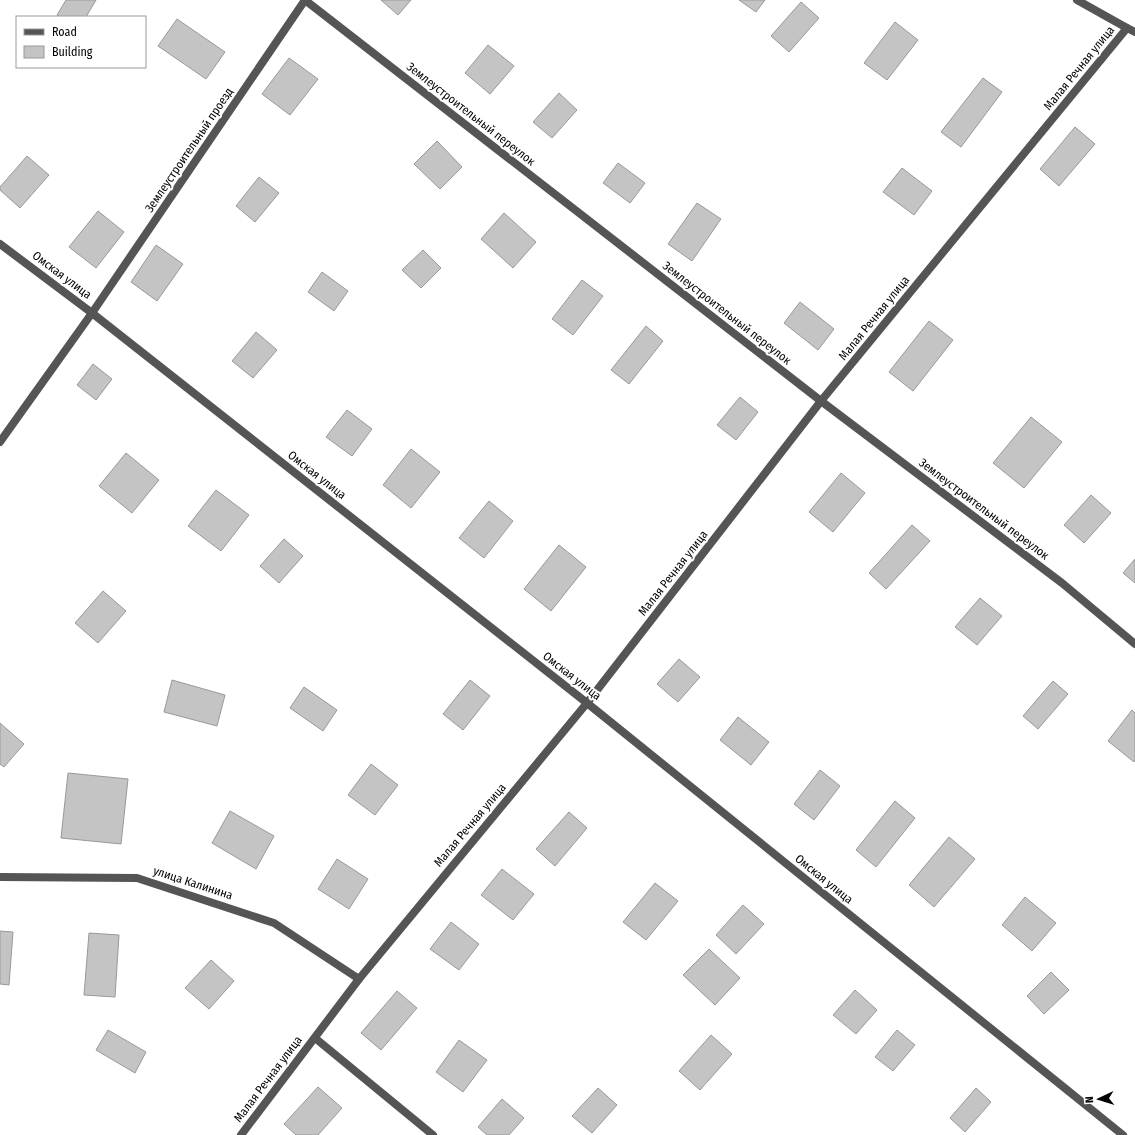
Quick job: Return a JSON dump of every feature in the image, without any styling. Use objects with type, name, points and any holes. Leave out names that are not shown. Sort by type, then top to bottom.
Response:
[{"type":"street","name":"Землеустроительный проезд","points":[[0,442],[92,313],[305,0]]},
{"type":"street","name":"Землеустроительный переулок","points":[[305,0],[821,401],[1062,583],[1135,644]]},
{"type":"street","points":[[1077,0],[1135,32]]},
{"type":"street","name":"Малая Речная улица","points":[[241,1135],[359,979],[587,703],[821,401],[1126,28]]},
{"type":"street","name":"Омская улица","points":[[0,244],[92,313],[587,703],[1123,1135]]},
{"type":"street","name":"улица Калинина","points":[[0,877],[137,878],[274,923],[359,979]]},
{"type":"street","points":[[315,1038],[433,1135]]},
{"type":"building","points":[[66,0],[96,0],[87,16],[57,15]]},
{"type":"building","points":[[381,0],[411,0],[398,15]]},
{"type":"building","points":[[739,0],[765,0],[756,12]]},
{"type":"building","points":[[801,2],[819,18],[789,52],[771,36]]},
{"type":"building","points":[[177,19],[225,52],[206,79],[158,46]]},
{"type":"building","points":[[895,22],[918,40],[887,80],[864,63]]},
{"type":"building","points":[[488,45],[514,66],[490,94],[465,73]]},
{"type":"building","points":[[289,58],[318,79],[290,115],[262,94]]},
{"type":"building","points":[[983,78],[1002,92],[961,147],[941,132]]},
{"type":"building","points":[[559,93],[577,110],[552,138],[533,122]]},
{"type":"building","points":[[1075,127],[1095,144],[1059,186],[1040,169]]},
{"type":"building","points":[[437,141],[462,167],[440,189],[414,164]]},
{"type":"building","points":[[27,156],[49,175],[20,208],[0,190],[0,187]]},
{"type":"building","points":[[618,163],[645,183],[630,203],[603,183]]},
{"type":"building","points":[[902,168],[932,191],[914,215],[883,192]]},
{"type":"building","points":[[259,177],[279,193],[255,222],[236,206]]},
{"type":"building","points":[[697,203],[721,219],[692,261],[668,244]]},
{"type":"building","points":[[98,211],[124,232],[96,268],[69,247]]},
{"type":"building","points":[[504,213],[536,242],[513,268],[481,239]]},
{"type":"building","points":[[156,245],[183,264],[157,301],[131,282]]},
{"type":"building","points":[[423,250],[441,268],[421,288],[402,270]]},
{"type":"building","points":[[322,272],[348,291],[334,311],[308,292]]},
{"type":"building","points":[[582,280],[603,296],[573,335],[552,319]]},
{"type":"building","points":[[800,302],[834,329],[818,350],[784,323]]},
{"type":"building","points":[[929,321],[953,340],[913,391],[889,372]]},
{"type":"building","points":[[646,326],[663,341],[629,384],[611,370]]},
{"type":"building","points":[[256,332],[277,350],[253,378],[232,361]]},
{"type":"building","points":[[93,364],[112,379],[96,400],[77,385]]},
{"type":"building","points":[[740,397],[758,412],[736,440],[717,425]]},
{"type":"building","points":[[347,410],[372,429],[352,456],[326,437]]},
{"type":"building","points":[[1031,417],[1062,442],[1024,488],[993,463]]},
{"type":"building","points":[[411,449],[440,472],[411,508],[383,485]]},
{"type":"building","points":[[126,453],[159,480],[132,513],[99,486]]},
{"type":"building","points":[[841,473],[865,493],[833,532],[809,512]]},
{"type":"building","points":[[216,490],[249,515],[221,551],[188,526]]},
{"type":"building","points":[[1091,495],[1111,513],[1084,543],[1064,525]]},
{"type":"building","points":[[489,501],[513,521],[484,558],[459,538]]},
{"type":"building","points":[[912,525],[930,541],[886,589],[869,573]]},
{"type":"building","points":[[284,539],[303,556],[279,583],[260,566]]},
{"type":"building","points":[[559,545],[586,567],[551,611],[524,589]]},
{"type":"building","points":[[1135,559],[1135,583],[1123,573]]},
{"type":"building","points":[[103,591],[126,611],[98,643],[75,623]]},
{"type":"building","points":[[980,598],[1002,616],[977,645],[955,627]]},
{"type":"building","points":[[679,659],[700,677],[678,702],[657,684]]},
{"type":"building","points":[[172,680],[225,695],[217,726],[164,712]]},
{"type":"building","points":[[470,680],[490,696],[463,730],[443,714]]},
{"type":"building","points":[[1053,681],[1068,694],[1038,729],[1023,716]]},
{"type":"building","points":[[304,687],[337,710],[323,731],[290,708]]},
{"type":"building","points":[[1132,710],[1135,713],[1134,762],[1108,741]]},
{"type":"building","points":[[738,717],[769,742],[751,765],[720,740]]},
{"type":"building","points":[[0,723],[24,744],[4,767],[0,764]]},
{"type":"building","points":[[371,764],[398,785],[375,815],[348,795]]},
{"type":"building","points":[[820,770],[840,786],[814,820],[794,804]]},
{"type":"building","points":[[68,773],[128,779],[121,844],[61,838]]},
{"type":"building","points":[[895,801],[915,818],[876,867],[856,850]]},
{"type":"building","points":[[230,811],[274,836],[256,869],[212,843]]},
{"type":"building","points":[[569,812],[587,828],[555,866],[536,849]]},
{"type":"building","points":[[949,837],[975,859],[934,907],[909,885]]},
{"type":"building","points":[[337,859],[368,879],[349,909],[318,889]]},
{"type":"building","points":[[502,869],[534,894],[513,920],[481,895]]},
{"type":"building","points":[[655,883],[678,901],[646,940],[623,922]]},
{"type":"building","points":[[1025,897],[1056,923],[1032,951],[1002,925]]},
{"type":"building","points":[[743,905],[764,924],[736,954],[716,935]]},
{"type":"building","points":[[451,922],[479,944],[459,970],[430,949]]},
{"type":"building","points":[[0,931],[13,932],[9,985],[0,984]]},
{"type":"building","points":[[89,933],[119,935],[115,997],[84,995]]},
{"type":"building","points":[[709,949],[740,978],[715,1005],[683,975]]},
{"type":"building","points":[[211,960],[234,981],[209,1009],[185,988]]},
{"type":"building","points":[[1051,972],[1069,990],[1044,1014],[1027,996]]},
{"type":"building","points":[[855,990],[877,1010],[856,1034],[833,1015]]},
{"type":"building","points":[[397,991],[417,1008],[381,1050],[361,1033]]},
{"type":"building","points":[[108,1030],[146,1052],[135,1073],[96,1050]]},
{"type":"building","points":[[897,1030],[915,1045],[893,1071],[875,1057]]},
{"type":"building","points":[[711,1035],[732,1054],[700,1090],[679,1071]]},
{"type":"building","points":[[459,1040],[487,1060],[463,1092],[436,1072]]},
{"type":"building","points":[[318,1087],[342,1108],[318,1135],[296,1135],[284,1124]]},
{"type":"building","points":[[598,1088],[617,1105],[592,1133],[572,1116]]},
{"type":"building","points":[[976,1088],[991,1102],[965,1132],[950,1118]]},
{"type":"building","points":[[502,1099],[524,1118],[509,1135],[487,1135],[478,1127]]}]
